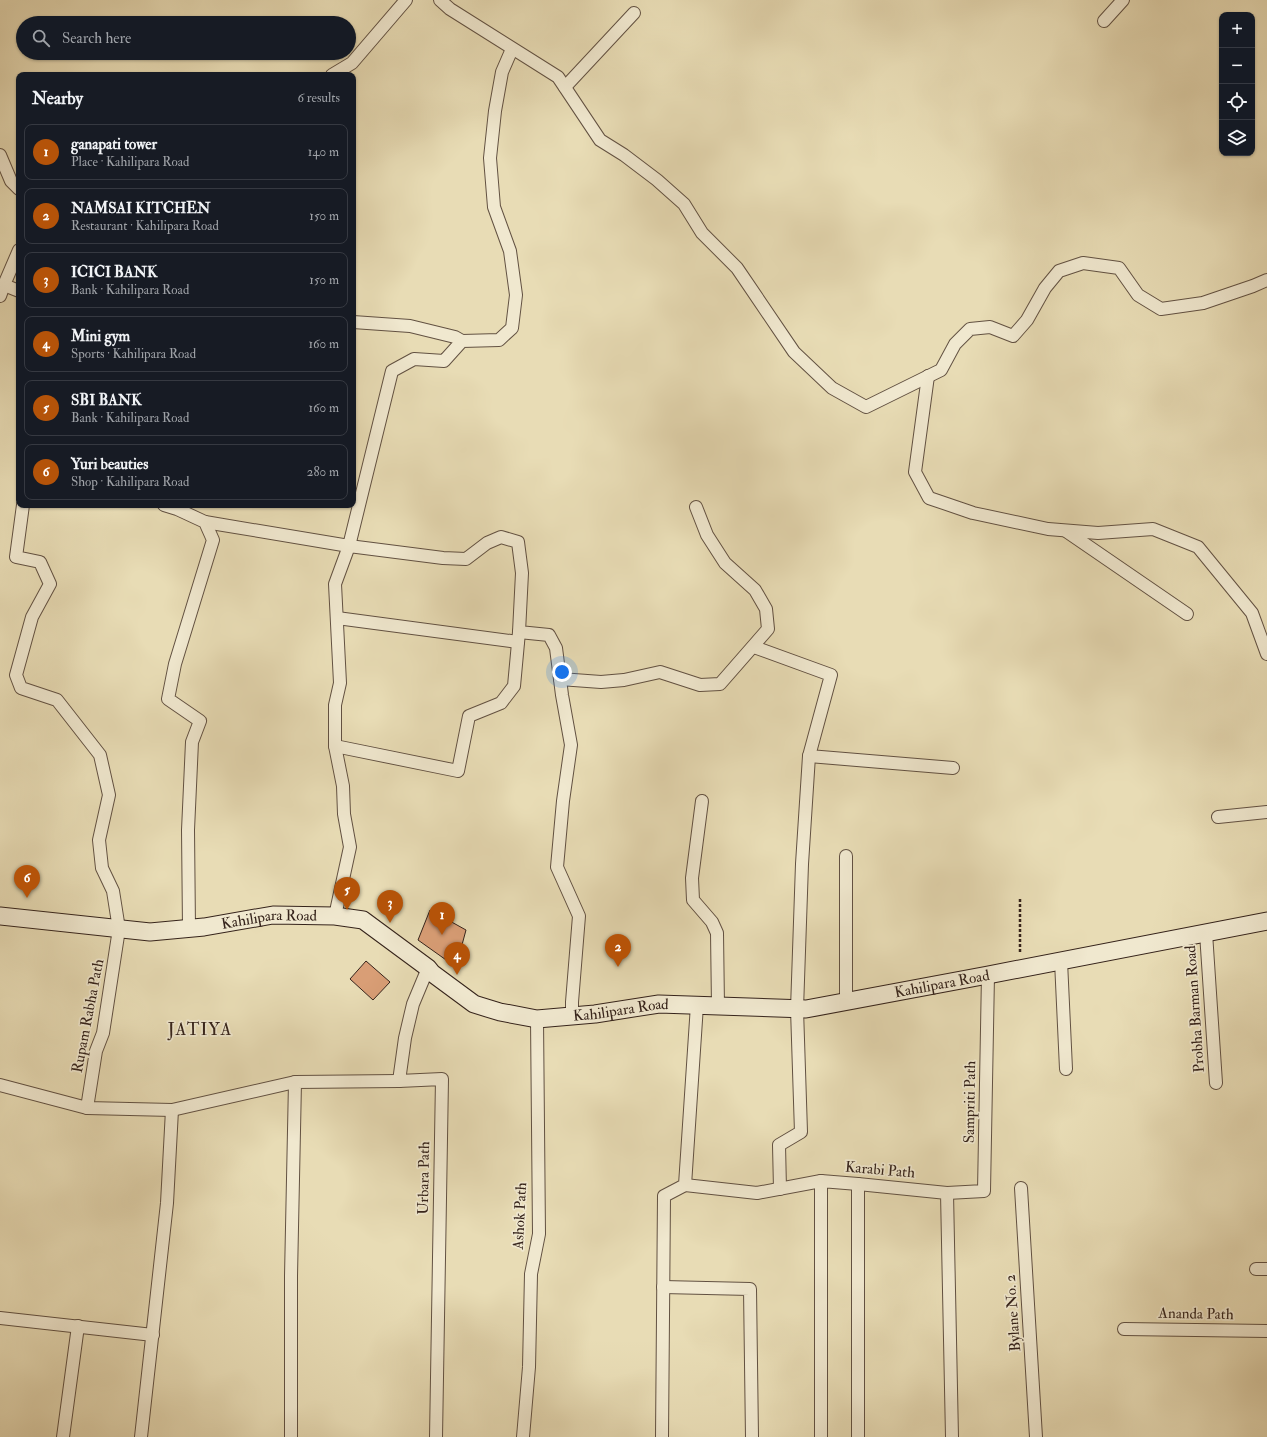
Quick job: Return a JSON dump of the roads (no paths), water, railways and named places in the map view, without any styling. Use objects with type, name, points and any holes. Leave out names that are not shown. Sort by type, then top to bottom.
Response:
[{"type":"main road","name":"Kahilipara Road","points":[[0,916],[150,932],[189,928],[273,915],[335,916],[363,920],[474,1004],[500,1012],[537,1019],[595,1014],[658,1004],[806,1009],[1267,921]]},
{"type":"street","points":[[356,58],[406,0]]},
{"type":"street","points":[[440,0],[450,9],[558,77],[600,140],[646,171],[684,204],[702,233],[737,268],[794,352],[832,388],[866,407],[941,370],[955,344],[970,328],[990,327],[1013,336],[1028,320],[1045,288],[1059,271],[1083,263],[1119,268],[1138,295],[1161,309],[1203,303],[1267,280]]},
{"type":"street","points":[[1104,21],[1123,0]]},
{"type":"street","points":[[565,87],[634,13]]},
{"type":"street","points":[[356,322],[410,326],[455,337],[462,341],[499,340],[512,328],[516,295],[510,251],[494,207],[490,158],[494,111],[502,72],[512,49]]},
{"type":"street","points":[[337,72],[355,60]]},
{"type":"street","points":[[0,155],[11,181],[16,186]]},
{"type":"street","points":[[0,296],[16,257]]},
{"type":"street","points":[[4,284],[16,290]]},
{"type":"street","points":[[335,916],[350,847],[344,814],[343,786],[335,746],[335,705],[340,683],[335,584],[348,546],[392,371],[414,359],[444,361],[462,341]]},
{"type":"street","points":[[928,376],[915,472],[930,498],[973,513],[1048,529],[1098,534],[1154,528],[1198,546],[1252,613],[1267,654]]},
{"type":"street","points":[[560,679],[601,682],[624,680],[660,672],[700,684],[720,684],[768,629],[766,609],[755,590],[724,563],[707,535],[696,507]]},
{"type":"street","name":"Rupam Rabha Path","points":[[23,508],[16,557],[40,562],[50,584],[32,618],[16,675],[21,688],[57,700],[100,755],[109,795],[99,840],[102,868],[113,890],[119,929],[103,1033],[96,1051],[87,1108]]},
{"type":"street","points":[[174,508],[205,522],[348,546],[443,558],[466,559],[487,544],[501,537],[518,542],[522,573],[519,637],[514,686],[501,703],[469,716],[458,771],[335,746]]},
{"type":"street","points":[[189,928],[188,830],[192,742],[200,721],[168,699],[175,664],[213,540],[205,522]]},
{"type":"street","points":[[1065,531],[1187,614]]},
{"type":"street","points":[[337,618],[519,637],[549,635],[556,648],[571,745],[563,801],[557,867],[579,916],[572,1016]]},
{"type":"street","points":[[754,646],[831,675],[809,756],[802,864],[797,1009],[801,1132],[779,1145],[780,1189]]},
{"type":"street","points":[[809,756],[953,768]]},
{"type":"street","points":[[702,801],[692,878],[693,900],[712,922],[717,933],[718,1006]]},
{"type":"street","points":[[1218,817],[1267,812]]},
{"type":"street","points":[[846,856],[846,1002]]},
{"type":"street","points":[[1267,921],[1267,931]]},
{"type":"street","name":"Probha Barman Road","points":[[1206,933],[1216,1083]]},
{"type":"street","points":[[1061,961],[1066,1069]]},
{"type":"street","points":[[0,1085],[87,1108],[172,1110],[295,1082],[399,1081],[405,1038],[413,1004],[428,968]]},
{"type":"street","name":"Sampriti Path","points":[[947,1193],[984,1191],[988,975]]},
{"type":"street","points":[[662,1437],[664,1196],[684,1185],[697,1005]]},
{"type":"street","name":"Ashok Path","points":[[523,1437],[529,1367],[531,1274],[539,1234],[537,1019]]},
{"type":"street","name":"Urbara Path","points":[[399,1081],[442,1079],[436,1437]]},
{"type":"street","points":[[291,1437],[291,1276],[295,1082]]},
{"type":"street","points":[[140,1437],[153,1335],[167,1203],[172,1110]]},
{"type":"street","points":[[821,1181],[821,1437]]},
{"type":"street","name":"Karabi Path","points":[[684,1185],[757,1193],[821,1181],[947,1193]]},
{"type":"street","points":[[858,1184],[858,1437]]},
{"type":"street","name":"Bylane No. 2","points":[[1021,1188],[1036,1437]]},
{"type":"street","points":[[947,1193],[952,1437]]},
{"type":"street","points":[[663,1287],[750,1289],[752,1437]]},
{"type":"street","points":[[0,1318],[153,1335]]},
{"type":"street","points":[[63,1437],[78,1326]]},
{"type":"street","name":"Ananda Path","points":[[1124,1329],[1267,1331]]},
{"type":"place","name":"Yuri beauties","points":[[27,898]]},
{"type":"place","name":"SBI BANK","points":[[347,910]]},
{"type":"place","name":"ICICI BANK","points":[[390,923]]},
{"type":"place","name":"ganapati tower","points":[[442,935]]},
{"type":"place","name":"NAMSAI KITCHEN","points":[[618,967]]},
{"type":"place","name":"Mini gym","points":[[457,975]]},
{"type":"district","name":"JATIYA","points":[[200,1029]]}]
